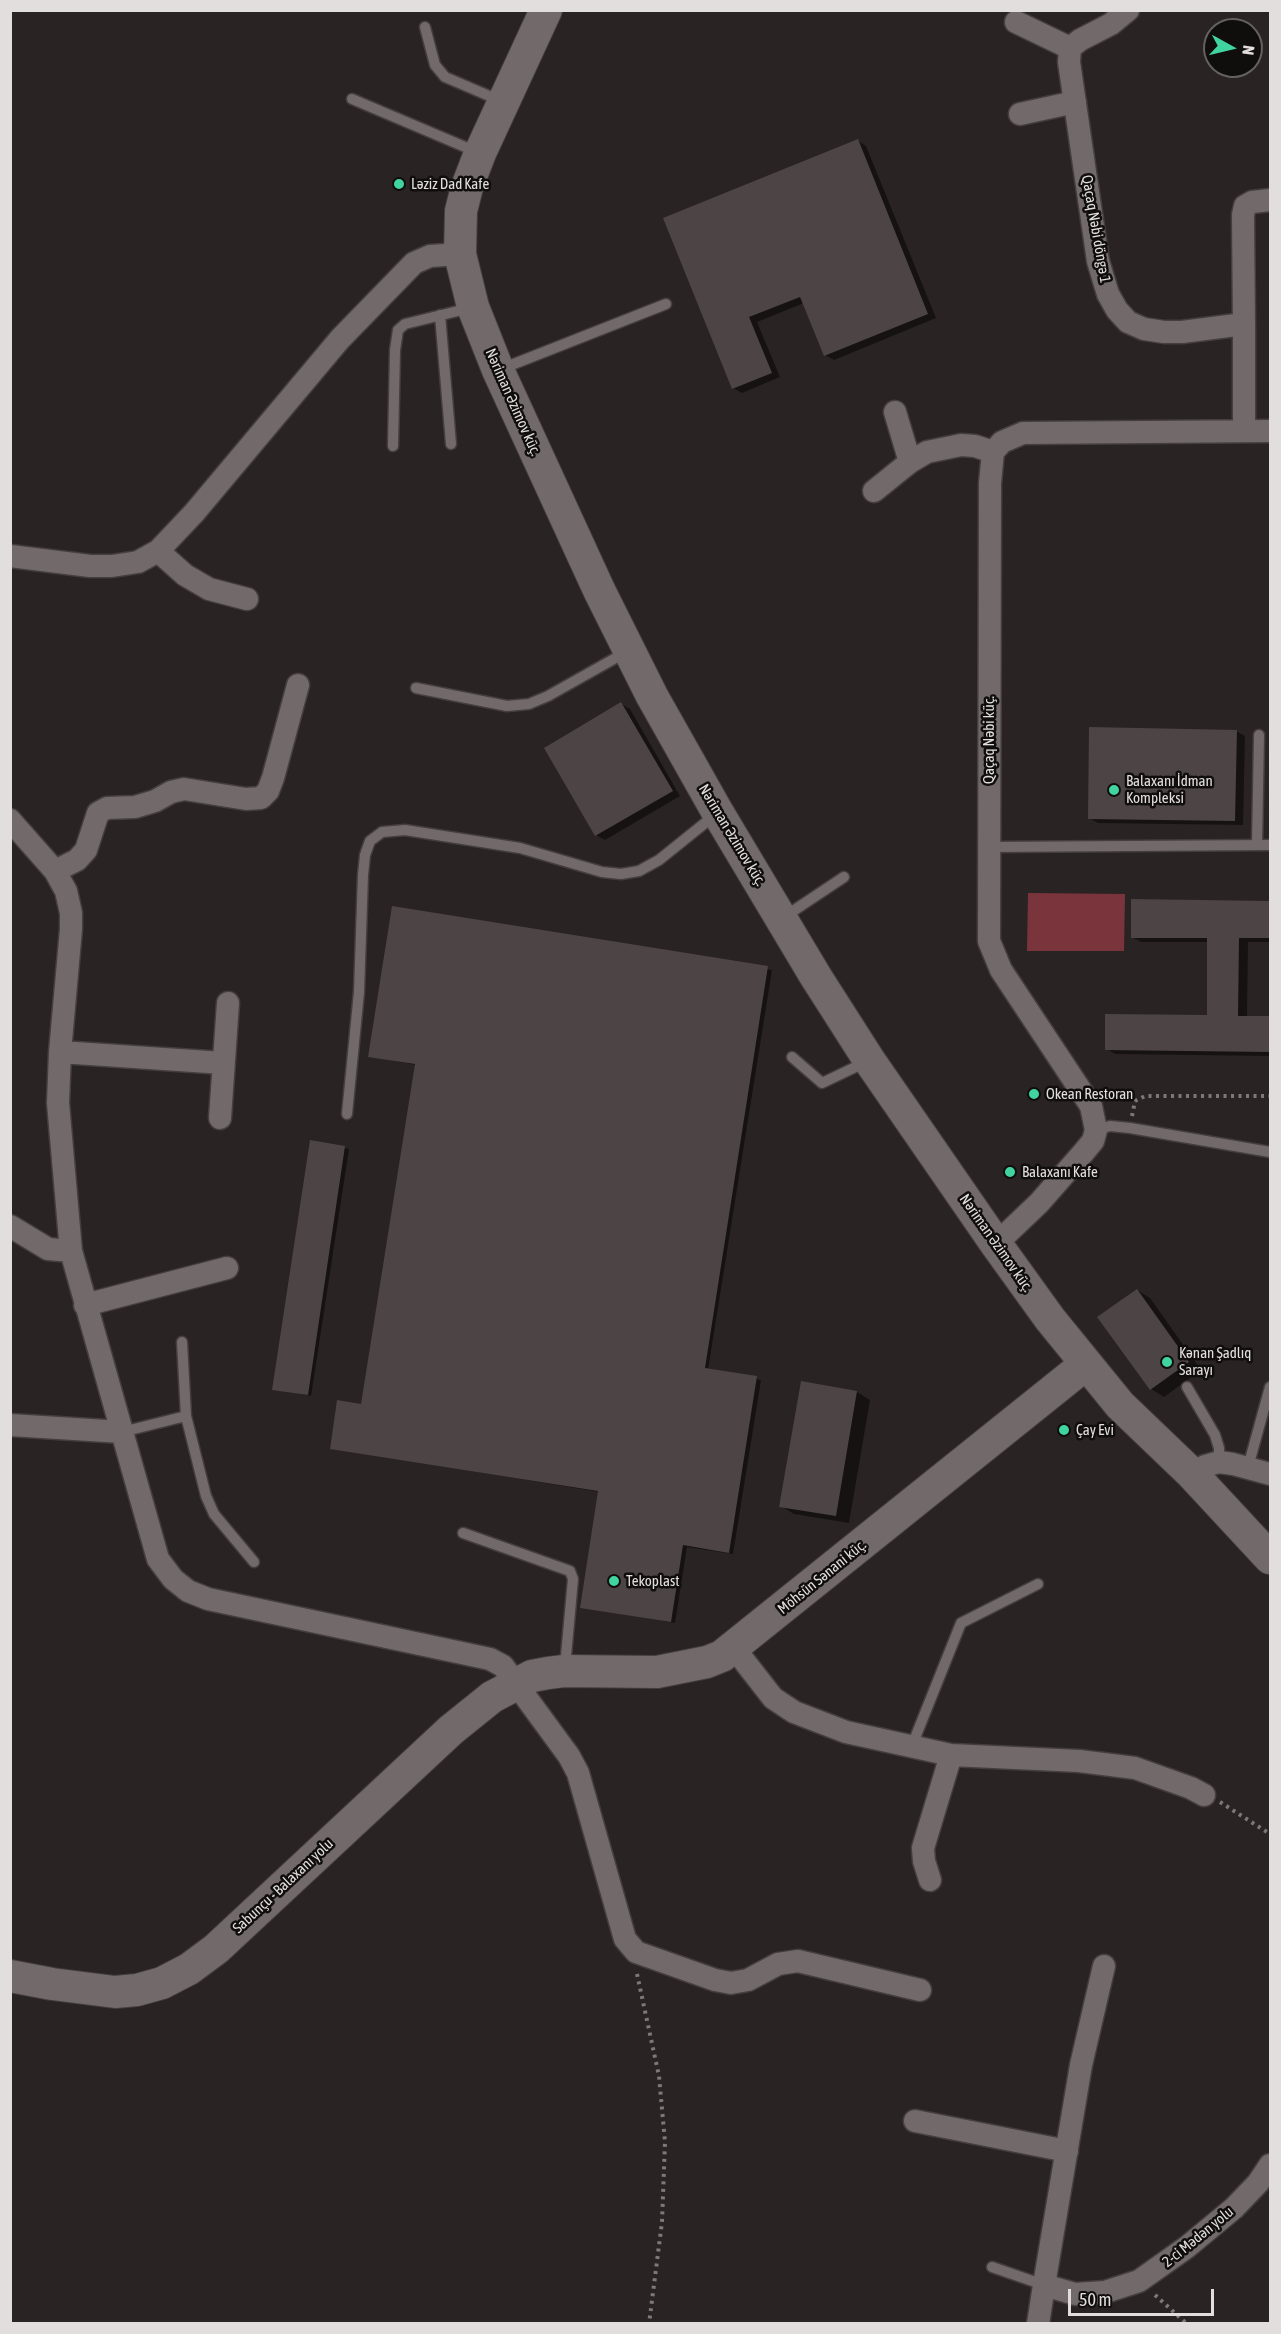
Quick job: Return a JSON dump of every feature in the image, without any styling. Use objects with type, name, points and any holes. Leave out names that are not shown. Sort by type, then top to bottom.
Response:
[{"type":"main road","name":"Nəriman Əzimov küç.","points":[[546,10],[480,153],[462,211],[460,254],[473,307],[498,370],[628,651],[718,813],[869,1060],[996,1245],[1120,1405],[1205,1468],[1270,1558]]},
{"type":"main road","name":"Möhsün Sənani küç.","points":[[516,1684],[532,1676],[564,1671],[657,1672],[707,1662],[722,1656],[1086,1364]]},
{"type":"main road","name":"Sabunçu - Balaxanı yolu","points":[[10,1976],[115,1992],[137,1990],[162,1983],[189,1968],[216,1949],[450,1730],[492,1697],[516,1684]]},
{"type":"street","points":[[1016,22],[1070,48],[1080,40],[1111,24],[1128,10]]},
{"type":"street","name":"Qaçaq Nəbi döngə 1","points":[[1070,48],[1069,62],[1098,261],[1108,294],[1117,310],[1128,322],[1144,329],[1164,332],[1182,333],[1244,324]]},
{"type":"street","points":[[1020,114],[1076,102]]},
{"type":"street","points":[[1245,431],[1243,215],[1245,206],[1252,202],[1270,200]]},
{"type":"street","points":[[10,556],[90,566],[112,566],[138,562],[158,551],[194,513],[340,339],[414,263],[430,256],[460,254]]},
{"type":"street","points":[[895,412],[910,462]]},
{"type":"street","points":[[874,491],[910,462],[927,452],[961,445],[975,446],[993,452],[1002,442],[1023,433],[1270,431]]},
{"type":"street","name":"Qaçaq Nəbi küç.","points":[[993,452],[990,483],[989,941],[995,957],[1091,1106],[1096,1130]]},
{"type":"street","points":[[158,551],[185,575],[209,589],[246,599]]},
{"type":"street","points":[[55,871],[77,860],[86,850],[98,813],[106,808],[135,807],[184,789],[246,799],[261,798],[268,791],[273,778],[298,685]]},
{"type":"street","points":[[10,820],[55,871],[66,891],[71,913],[60,1052],[58,1114],[71,1251],[158,1559],[173,1579],[188,1592],[208,1599],[490,1659],[503,1666],[569,1756],[578,1773],[625,1939],[636,1952],[715,1980],[731,1983],[748,1980],[778,1964],[798,1961],[920,1990]]},
{"type":"street","points":[[220,1118],[228,1003]]},
{"type":"street","points":[[60,1052],[223,1063]]},
{"type":"street","points":[[996,1245],[1039,1203],[1083,1153],[1093,1141],[1096,1130]]},
{"type":"street","points":[[10,1226],[48,1249],[71,1251]]},
{"type":"street","points":[[85,1305],[227,1268]]},
{"type":"street","points":[[10,1425],[122,1432]]},
{"type":"street","points":[[1205,1468],[1248,1467],[1270,1474]]},
{"type":"street","points":[[734,1648],[773,1698],[794,1712],[846,1732],[951,1755],[1079,1761],[1126,1766],[1191,1788],[1204,1795]]},
{"type":"street","points":[[930,1880],[924,1862],[923,1848],[951,1755]]},
{"type":"street","points":[[1038,2324],[1091,2016],[1104,1966]]},
{"type":"street","points":[[915,2121],[1067,2151]]},
{"type":"street","name":"2-ci Mədən yolu","points":[[1044,2285],[1075,2294],[1105,2292],[1139,2281],[1187,2247],[1234,2208],[1258,2183],[1270,2165]]},
{"type":"lane","points":[[425,27],[435,65],[445,77],[504,102]]},
{"type":"lane","points":[[352,99],[480,153]]},
{"type":"lane","points":[[498,370],[666,304]]},
{"type":"lane","points":[[393,446],[395,350],[398,330],[405,324],[473,307]]},
{"type":"lane","points":[[440,315],[451,444]]},
{"type":"lane","points":[[416,688],[507,706],[528,704],[548,696],[628,651]]},
{"type":"lane","points":[[1257,845],[1259,735]]},
{"type":"lane","points":[[347,1114],[359,992],[363,875],[365,855],[370,841],[382,832],[405,830],[520,848],[602,872],[621,874],[639,871],[659,860],[718,813]]},
{"type":"lane","points":[[989,847],[1270,846]]},
{"type":"lane","points":[[782,919],[844,877]]},
{"type":"lane","points":[[792,1057],[822,1083],[869,1060]]},
{"type":"lane","points":[[1096,1130],[1110,1126],[1130,1128],[1270,1152]]},
{"type":"lane","points":[[182,1342],[186,1416],[200,1477],[214,1514],[254,1562]]},
{"type":"lane","points":[[1187,1387],[1215,1435],[1219,1448],[1205,1468]]},
{"type":"lane","points":[[1248,1467],[1270,1387]]},
{"type":"lane","points":[[122,1432],[186,1416]]},
{"type":"lane","points":[[463,1533],[570,1571],[573,1579],[564,1671]]},
{"type":"lane","points":[[911,1748],[961,1623],[1038,1584]]},
{"type":"lane","points":[[992,2267],[1044,2285]]},
{"type":"path","points":[[1130,1128],[1135,1101],[1144,1096],[1270,1096]]},
{"type":"path","points":[[1204,1795],[1238,1812],[1270,1833]]},
{"type":"path","points":[[636,1952],[637,1976],[659,2076],[665,2142],[662,2222],[649,2324]]},
{"type":"path","points":[[1139,2281],[1187,2324]]},
{"type":"shaded area","points":[[1028,893],[1125,894],[1124,951],[1027,951]]},
{"type":"building","points":[[858,139],[928,314],[824,356],[800,297],[749,317],[772,373],[732,389],[663,218]]},
{"type":"building","points":[[621,702],[673,791],[595,836],[544,748]]},
{"type":"building","points":[[1089,727],[1237,730],[1235,821],[1088,819]]},
{"type":"building","points":[[1131,899],[1270,901],[1270,938],[1239,938],[1238,1016],[1270,1016],[1270,1052],[1105,1050],[1105,1014],[1207,1015],[1207,938],[1131,938]]},
{"type":"building","points":[[392,906],[768,966],[705,1368],[757,1376],[729,1553],[683,1545],[671,1622],[580,1608],[598,1491],[330,1449],[337,1400],[361,1404],[415,1064],[368,1057]]},
{"type":"building","points":[[310,1140],[345,1146],[308,1395],[272,1390]]},
{"type":"building","points":[[1137,1289],[1189,1362],[1150,1390],[1097,1317]]},
{"type":"building","points":[[801,1381],[857,1391],[836,1516],[779,1507]]},
{"type":"place","name":"Ləziz Dad Kafe","points":[[399,184]]},
{"type":"place","name":"Balaxanı İdman Kompleksi","points":[[1114,790]]},
{"type":"place","name":"Okean Restoran","points":[[1034,1094]]},
{"type":"place","name":"Balaxanı Kafe","points":[[1010,1172]]},
{"type":"place","name":"Kənan Şadlıq Sarayı","points":[[1167,1362]]},
{"type":"place","name":"Çay Evi","points":[[1064,1430]]},
{"type":"place","name":"Tekoplast","points":[[614,1581]]}]
